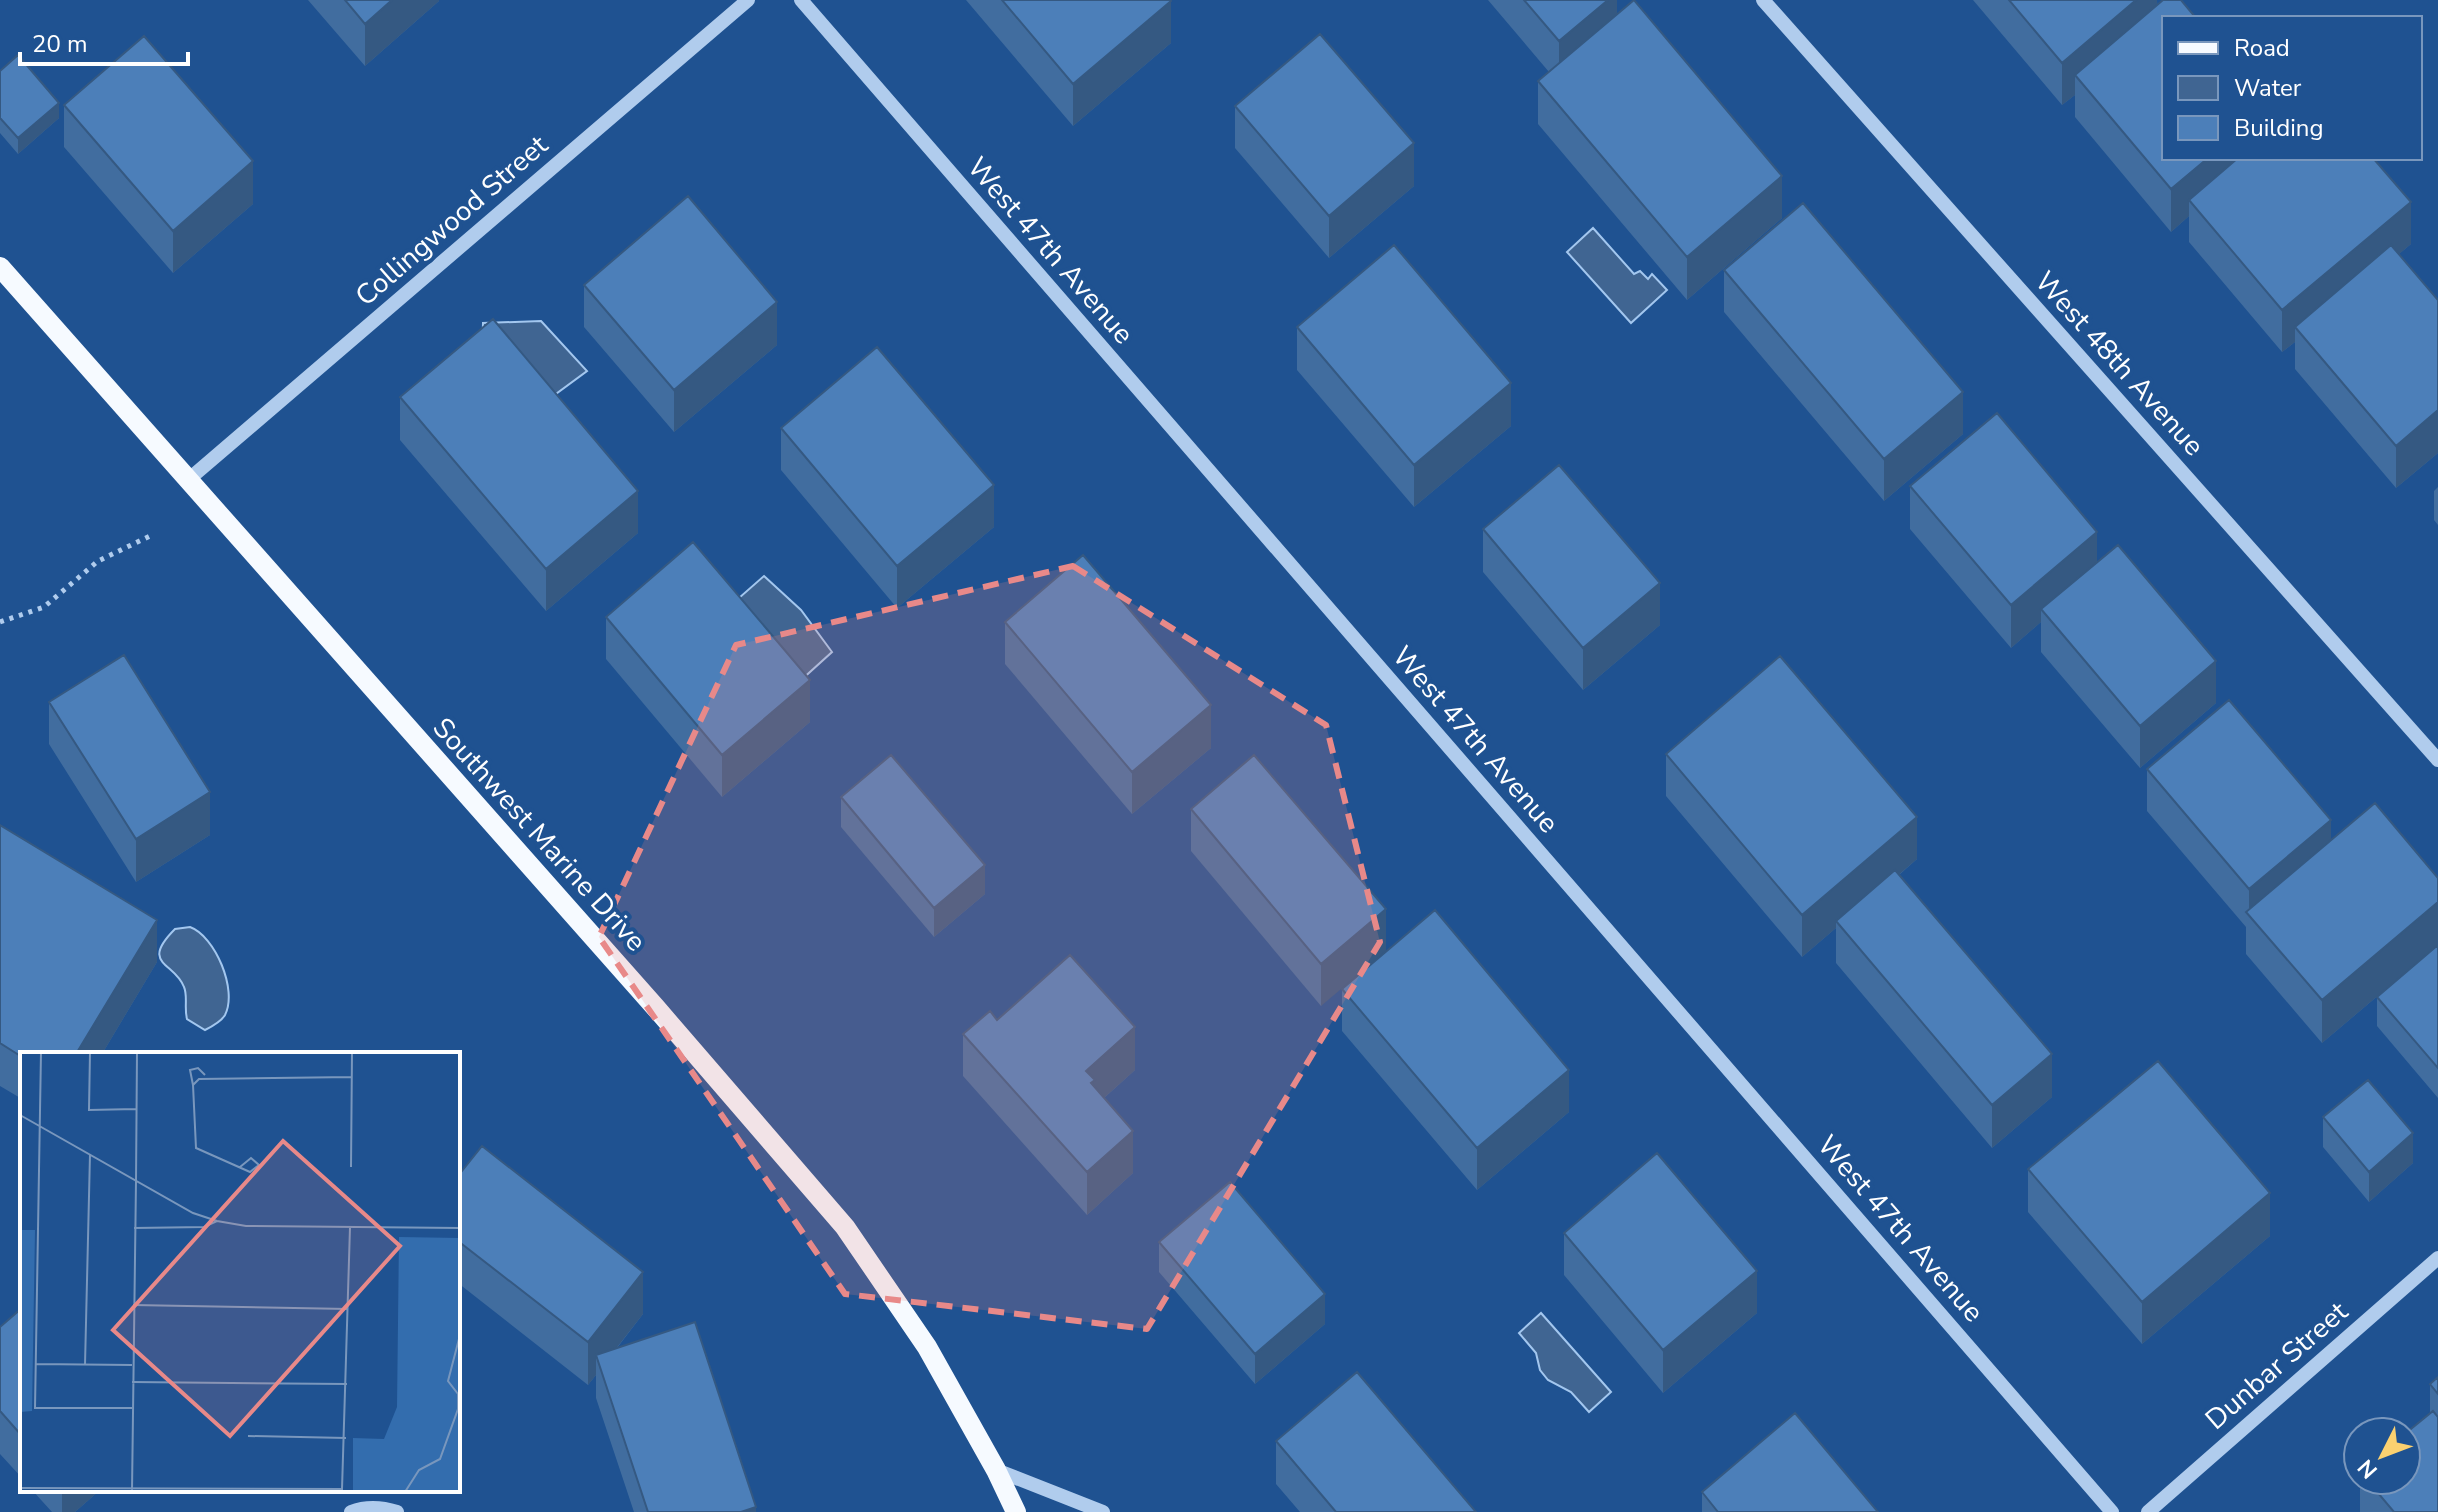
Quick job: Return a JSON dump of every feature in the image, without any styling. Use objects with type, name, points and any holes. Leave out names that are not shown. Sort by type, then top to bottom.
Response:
[{"type":"main road","name":"Southwest Marine Drive","points":[[0,267],[656,1008],[845,1227],[927,1347],[1016,1512]]},
{"type":"street","name":"Collingwood Street","points":[[188,480],[748,0]]},
{"type":"street","name":"West 47th Avenue","points":[[801,0],[2112,1512]]},
{"type":"street","name":"West 48th Avenue","points":[[1763,0],[2438,760]]},
{"type":"street","name":"Dunbar Street","points":[[2148,1512],[2438,1258]]},
{"type":"street","points":[[996,1470],[1103,1512]]},
{"type":"street","points":[[351,1512],[362,1508],[384,1508],[397,1512]]},
{"type":"path","points":[[0,622],[44,607],[98,561],[152,535]]},
{"type":"highlighted area","points":[[1073,566],[1326,725],[1380,942],[1147,1329],[845,1294],[599,937],[736,645]]},
{"type":"water","points":[[1593,228],[1634,274],[1640,271],[1648,279],[1652,274],[1667,290],[1631,323],[1567,252]]},
{"type":"water","points":[[541,321],[587,371],[549,399],[482,359],[483,323]]},
{"type":"water","points":[[764,576],[801,610],[832,652],[800,681],[731,605]]},
{"type":"water","points":[[190,927],[208,941],[215,952],[229,992],[225,1015],[205,1030],[187,1019],[184,987],[160,957],[160,950],[175,929]]},
{"type":"water","points":[[1541,1313],[1611,1392],[1589,1412],[1571,1392],[1548,1380],[1540,1370],[1536,1353],[1519,1333]]},
{"type":"building","points":[[345,0],[392,0],[365,24]]},
{"type":"building","points":[[1002,0],[1170,0],[1171,1],[1073,84]]},
{"type":"building","points":[[1524,0],[1608,0],[1559,41]]},
{"type":"building","points":[[1634,0],[1782,176],[1687,257],[1538,81]]},
{"type":"building","points":[[2009,0],[2136,0],[2062,63]]},
{"type":"building","points":[[2163,0],[2181,0],[2194,16],[2162,16],[2162,160],[2206,160],[2171,189],[2075,75]]},
{"type":"building","points":[[1320,34],[1414,143],[1329,216],[1235,106]]},
{"type":"building","points":[[144,36],[253,161],[173,231],[64,105]]},
{"type":"building","points":[[18,55],[59,103],[18,138],[0,118],[0,71]]},
{"type":"building","points":[[2236,160],[2375,160],[2411,202],[2282,310],[2189,200]]},
{"type":"building","points":[[688,196],[777,302],[674,390],[584,285]]},
{"type":"building","points":[[1803,203],[1963,392],[1884,459],[1724,270]]},
{"type":"building","points":[[1394,245],[1511,383],[1414,465],[1297,327]]},
{"type":"building","points":[[2391,245],[2438,300],[2438,410],[2396,446],[2295,327]]},
{"type":"building","points":[[493,319],[638,491],[546,569],[400,397]]},
{"type":"building","points":[[877,347],[994,485],[897,566],[781,428]]},
{"type":"building","points":[[1997,413],[2097,532],[2011,605],[1910,486]]},
{"type":"building","points":[[1559,465],[1660,583],[1583,648],[1483,529]]},
{"type":"building","points":[[693,542],[810,680],[722,755],[606,617]]},
{"type":"building","points":[[2118,545],[2216,661],[2140,726],[2041,609]]},
{"type":"building","points":[[1083,555],[1211,705],[1132,772],[1005,622]]},
{"type":"building","points":[[124,655],[210,792],[136,839],[49,702]]},
{"type":"building","points":[[1780,656],[1917,817],[1802,915],[1666,754]]},
{"type":"building","points":[[2229,700],[2331,820],[2249,889],[2147,769]]},
{"type":"building","points":[[891,755],[985,865],[934,908],[841,797]]},
{"type":"building","points":[[1254,755],[1386,909],[1321,964],[1191,809]]},
{"type":"building","points":[[2375,803],[2438,878],[2438,902],[2322,1000],[2246,912]]},
{"type":"building","points":[[0,825],[157,920],[77,1052],[20,1052],[20,1056],[0,1043]]},
{"type":"building","points":[[1895,870],[2052,1054],[1992,1105],[1836,921]]},
{"type":"building","points":[[1435,910],[1569,1070],[1477,1148],[1342,989]]},
{"type":"building","points":[[2438,945],[2438,1068],[2377,997]]},
{"type":"building","points":[[1070,955],[1135,1027],[1086,1071],[1095,1080],[1091,1083],[1133,1131],[1087,1172],[963,1034],[990,1011],[997,1020]]},
{"type":"building","points":[[2158,1061],[2270,1193],[2142,1302],[2028,1169]]},
{"type":"building","points":[[2368,1080],[2413,1133],[2369,1172],[2323,1117]]},
{"type":"building","points":[[482,1146],[643,1272],[588,1342],[460,1243],[460,1174]]},
{"type":"building","points":[[1657,1153],[1757,1271],[1663,1350],[1564,1233]]},
{"type":"building","points":[[1230,1182],[1325,1294],[1255,1354],[1159,1242]]},
{"type":"building","points":[[20,1310],[20,1434],[0,1411],[0,1327]]},
{"type":"building","points":[[695,1322],[756,1507],[741,1512],[648,1512],[596,1355]]},
{"type":"building","points":[[1357,1372],[1476,1512],[1336,1512],[1276,1441]]},
{"type":"building","points":[[2438,1377],[2438,1394],[2430,1384]]},
{"type":"building","points":[[2433,1411],[2438,1417],[2438,1512],[2394,1512],[2380,1496],[2422,1496],[2422,1420]]},
{"type":"building","points":[[1795,1413],[1878,1512],[1718,1512],[1702,1492]]}]
